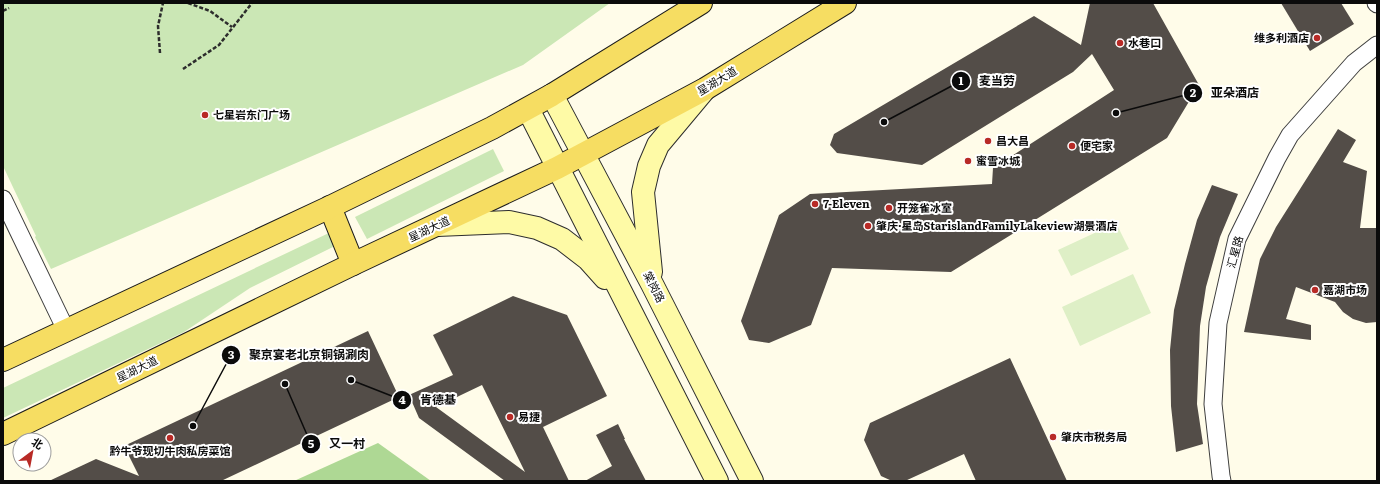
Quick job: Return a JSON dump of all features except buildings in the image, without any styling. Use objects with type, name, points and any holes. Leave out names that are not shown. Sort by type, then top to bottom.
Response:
[{"type":"main road","points":[[3,360],[330,207],[492,128],[552,95],[701,3]]},
{"type":"main road","name":"星湖大道","points":[[3,434],[353,264],[558,168],[705,89],[845,3]]},
{"type":"main road","points":[[652,284],[643,192],[649,166],[658,145],[705,89]]},
{"type":"main road","name":"棠岗路","points":[[552,95],[652,284],[752,481]]},
{"type":"main road","points":[[528,108],[717,481]]},
{"type":"main road","points":[[330,207],[353,264]]},
{"type":"main road","points":[[437,225],[509,222],[537,228],[562,239],[588,259],[624,298]]},
{"type":"street","name":"汇星路","points":[[1222,481],[1213,404],[1218,323],[1237,238],[1290,135],[1354,63],[1377,45]]},
{"type":"street","points":[[3,199],[66,330]]},
{"type":"path","points":[[160,53],[158,26],[163,3]]},
{"type":"path","points":[[188,3],[210,11],[232,27]]},
{"type":"path","points":[[183,69],[218,45],[252,3]]},
{"type":"path","points":[[3,11],[9,8]]},
{"type":"green space","name":"七星岩东门广场","points":[[3,3],[610,3],[523,65],[51,269],[3,166]]},
{"type":"green space","points":[[493,149],[504,171],[367,239],[355,217]]},
{"type":"green space","points":[[1116,223],[1129,249],[1071,276],[1058,250]]},
{"type":"green space","points":[[331,232],[337,245],[250,288],[184,332],[3,418],[3,388]]},
{"type":"green space","points":[[1133,274],[1151,313],[1080,346],[1062,307]]},
{"type":"green space","points":[[378,443],[431,481],[294,481]]},
{"type":"place","name":"维多利酒店","points":[[1317,38]]},
{"type":"place","name":"水巷口","points":[[1120,43]]},
{"type":"place","name":"亚朵酒店","points":[[1116,113]]},
{"type":"place","name":"七星岩东门广场","points":[[205,115]]},
{"type":"place","name":"麦当劳","points":[[884,122]]},
{"type":"place","name":"昌大昌","points":[[988,141]]},
{"type":"place","name":"便宅家","points":[[1072,146]]},
{"type":"place","name":"蜜雪冰城","points":[[968,161]]},
{"type":"place","name":"7-Eleven","points":[[815,204]]},
{"type":"place","name":"开笼雀冰室","points":[[889,208]]},
{"type":"place","name":"肇庆·星岛StarislandFamilyLakeview湖景酒店","points":[[868,226]]},
{"type":"place","name":"嘉湖市场","points":[[1315,290]]},
{"type":"place","name":"肯德基","points":[[351,380]]},
{"type":"place","name":"又一村","points":[[285,384]]},
{"type":"place","name":"易捷","points":[[510,417]]},
{"type":"place","name":"聚京宴老北京铜锅涮肉","points":[[193,426]]},
{"type":"place","name":"肇庆市税务局","points":[[1053,437]]},
{"type":"place","name":"黔牛爷现切牛肉私房菜馆","points":[[170,438]]}]
